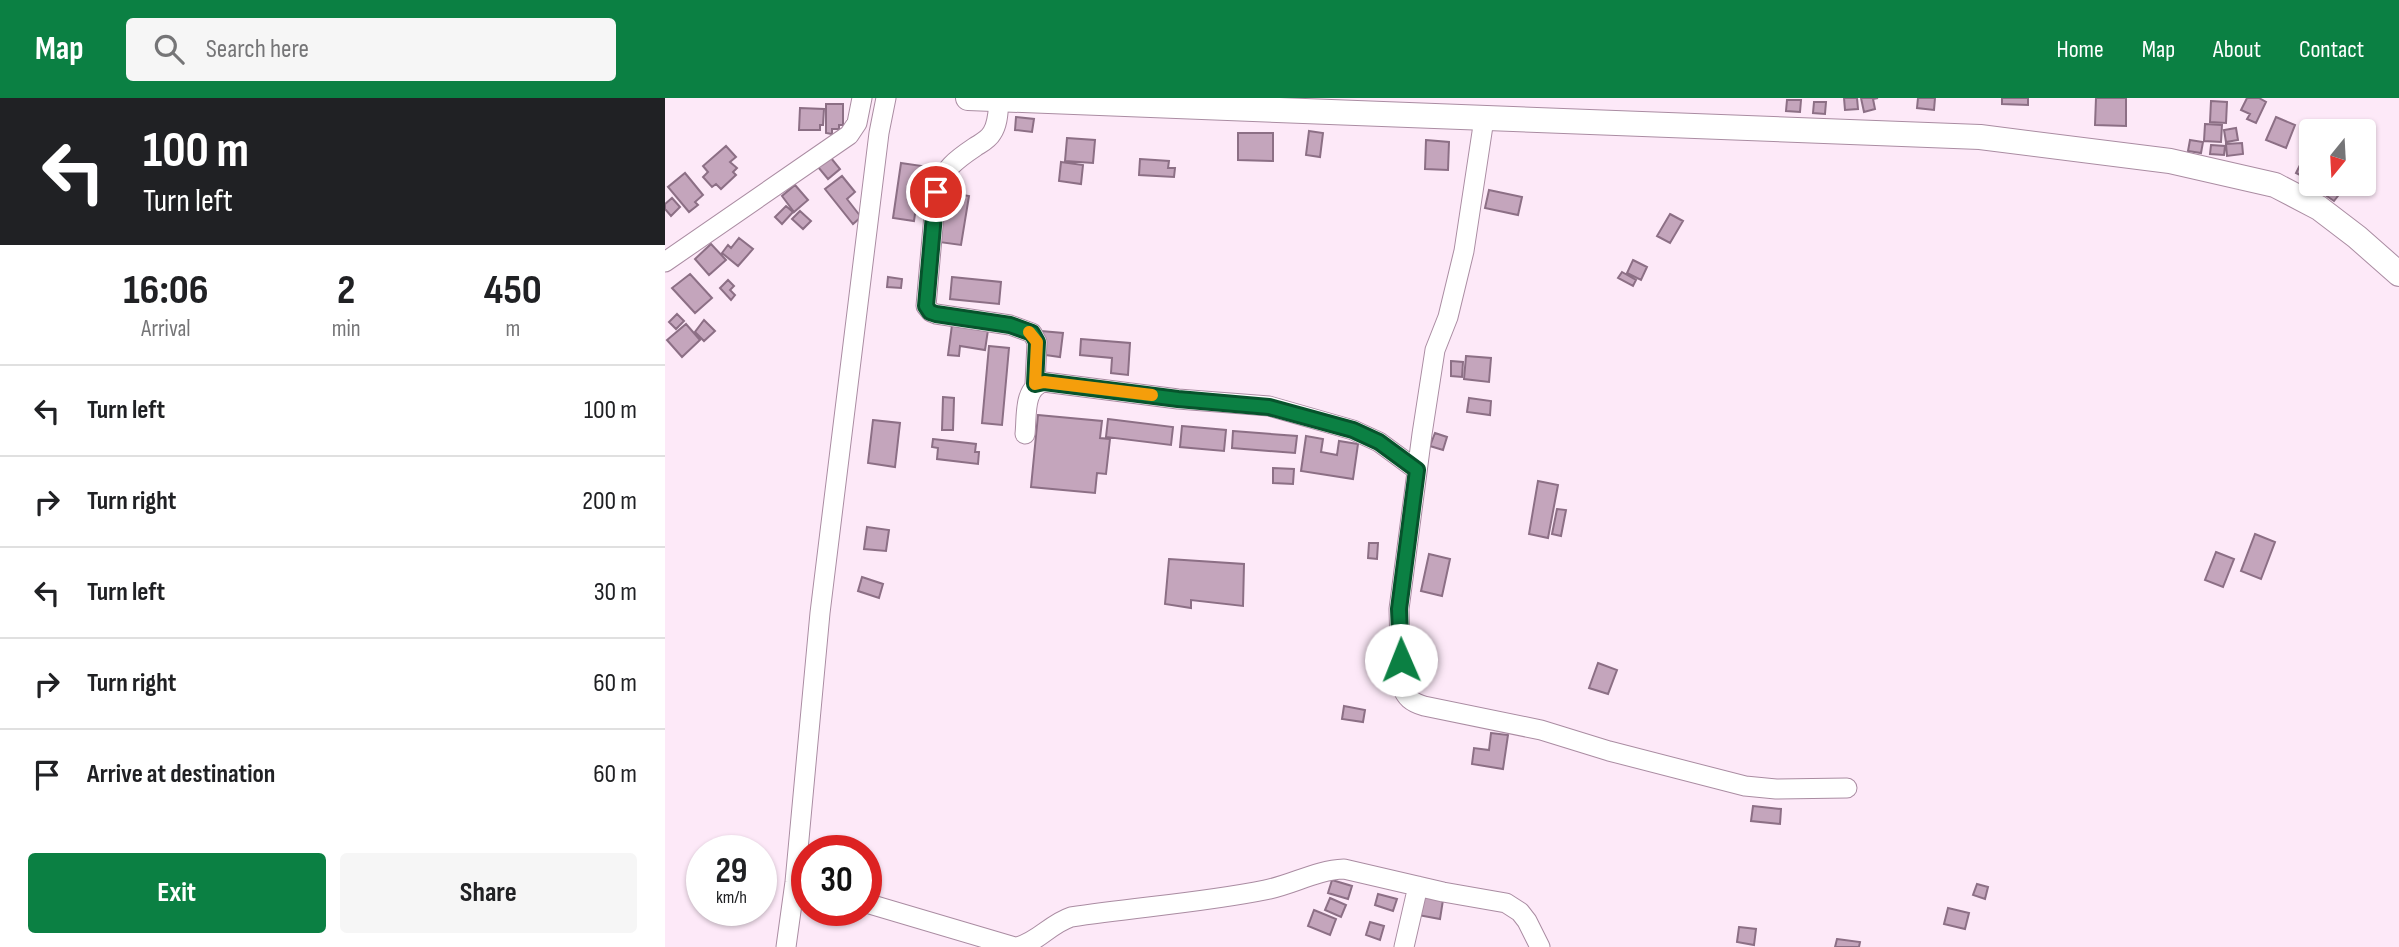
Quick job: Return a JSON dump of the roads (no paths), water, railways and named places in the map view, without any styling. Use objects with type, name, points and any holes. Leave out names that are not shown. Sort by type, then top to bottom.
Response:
[{"type":"main road","points":[[968,98],[1980,137],[2170,161],[2275,185],[2319,208],[2399,274]]},
{"type":"street","points":[[665,262],[849,135],[857,123],[862,98]]},
{"type":"street","points":[[804,835],[820,613],[879,133],[886,98]]},
{"type":"street","points":[[999,101],[996,123],[989,138],[960,156],[939,180],[926,306],[930,312],[936,314],[1010,325],[1032,333],[1037,342],[1035,384],[1030,390],[1025,434]]},
{"type":"street","points":[[1484,119],[1464,251],[1448,317],[1435,350],[1417,470],[1399,609],[1401,685],[1408,699],[1424,706],[1541,730],[1609,751],[1745,786],[1776,789],[1847,788]]},
{"type":"street","points":[[1035,384],[1044,382],[1269,407],[1353,430],[1379,442],[1417,470]]},
{"type":"street","points":[[882,909],[1016,947],[1035,940],[1051,926],[1071,917],[1225,898],[1267,890],[1331,870],[1343,869],[1506,902],[1527,921],[1539,947]]},
{"type":"street","points":[[1405,947],[1418,886]]},
{"type":"street","points":[[786,947],[791,926]]}]
